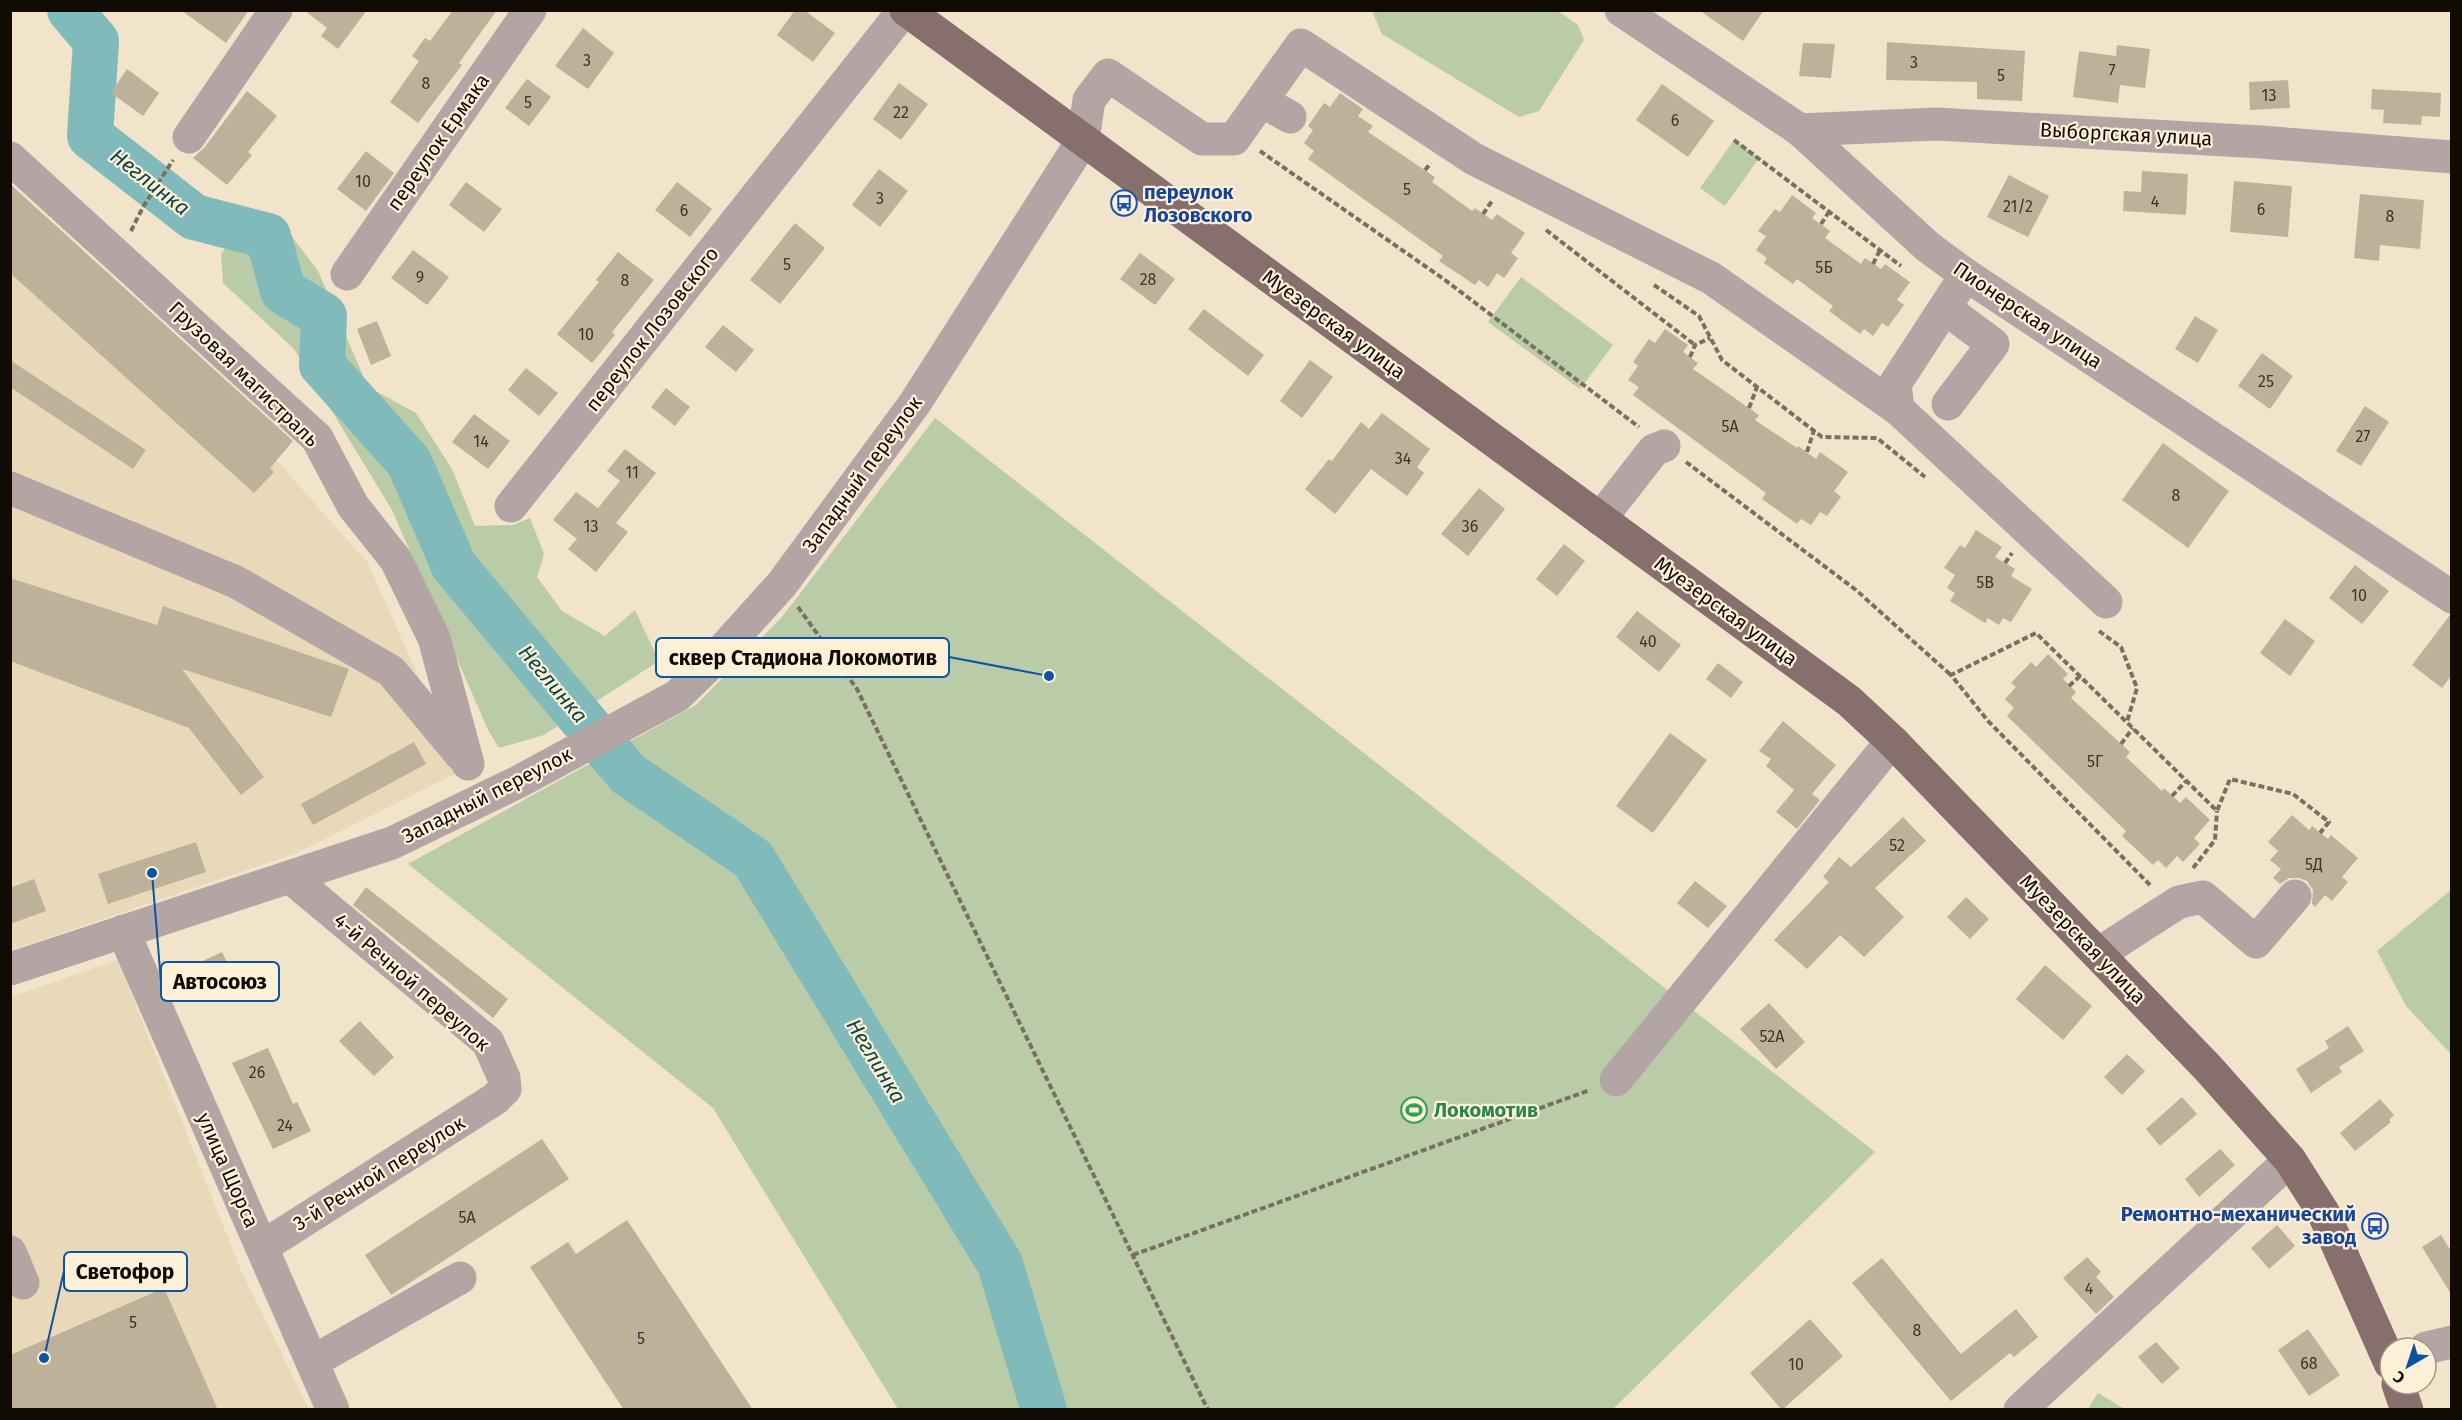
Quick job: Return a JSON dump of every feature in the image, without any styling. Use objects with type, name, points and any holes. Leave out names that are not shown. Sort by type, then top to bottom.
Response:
[{"type":"main road","name":"Муезерская улица","points":[[905,10],[1849,701],[1892,741],[2207,1067],[2290,1160],[2323,1212],[2378,1338]]},
{"type":"street","points":[[189,137],[276,10]]},
{"type":"street","name":"переулок Ермака","points":[[347,274],[530,10]]},
{"type":"street","name":"переулок Лозовского","points":[[511,506],[905,10]]},
{"type":"street","name":"Пионерская улица","points":[[1621,10],[1800,130],[1928,247],[1966,275],[2451,597]]},
{"type":"street","points":[[1083,140],[1089,100],[1108,75],[1202,138],[1234,139],[1301,45],[1474,159],[1711,278],[1898,409],[2100,615]]},
{"type":"street","points":[[1262,102],[1290,117]]},
{"type":"street","name":"Выборгская улица","points":[[1800,130],[1936,124],[2261,142],[2451,157]]},
{"type":"street","name":"Западный переулок","points":[[10,969],[392,843],[484,796],[518,782],[677,696],[709,665],[782,584],[915,403],[1083,140]]},
{"type":"street","name":"Грузовая магистраль","points":[[10,158],[318,438],[353,506],[396,560],[434,638],[468,764]]},
{"type":"street","points":[[1898,409],[1895,384],[1966,275]]},
{"type":"street","points":[[1946,309],[1993,344],[1948,404]]},
{"type":"street","points":[[1600,519],[1654,450],[1664,446]]},
{"type":"street","points":[[10,488],[236,582],[392,671],[468,764],[484,796]]},
{"type":"street","points":[[1616,1080],[1892,741]]},
{"type":"street","name":"4-й Речной переулок","points":[[290,877],[488,1042],[504,1078],[505,1089],[495,1100]]},
{"type":"street","points":[[2098,954],[2179,902],[2203,897],[2256,942],[2295,896]]},
{"type":"street","name":"улица Щорса","points":[[123,931],[333,1410]]},
{"type":"street","name":"3-й Речной переулок","points":[[262,1246],[495,1100]]},
{"type":"street","points":[[2020,1410],[2290,1160]]},
{"type":"street","points":[[10,1252],[23,1283]]},
{"type":"street","points":[[312,1362],[460,1278]]},
{"type":"path","points":[[1237,135],[1445,280],[1856,590],[1951,675],[1988,721],[2153,888]]},
{"type":"path","points":[[1734,140],[1906,270]]},
{"type":"path","points":[[1423,155],[1434,164]]},
{"type":"path","points":[[143,207],[163,175]]},
{"type":"path","points":[[1483,214],[1494,198],[1488,195]]},
{"type":"path","points":[[1821,225],[1829,212]]},
{"type":"path","points":[[1544,229],[1695,345]]},
{"type":"path","points":[[1873,264],[1880,250]]},
{"type":"path","points":[[1651,283],[1699,316],[1722,360],[1822,436],[1877,438],[1932,483]]},
{"type":"path","points":[[1690,357],[1695,345],[1710,338]]},
{"type":"path","points":[[1749,408],[1757,387]]},
{"type":"path","points":[[1807,452],[1814,430]]},
{"type":"path","points":[[2007,546],[2020,560]]},
{"type":"path","points":[[2005,563],[2012,552]]},
{"type":"path","points":[[782,584],[857,689],[1208,1410]]},
{"type":"path","points":[[2100,615],[2121,647],[2137,688],[2127,722]]},
{"type":"path","points":[[1951,675],[2036,633],[2217,811]]},
{"type":"path","points":[[2069,686],[2080,676]]},
{"type":"path","points":[[2121,744],[2133,729]]},
{"type":"path","points":[[2188,874],[2215,840],[2217,811],[2230,779],[2294,794],[2329,822],[2320,833]]},
{"type":"path","points":[[2172,796],[2186,781]]},
{"type":"path","points":[[1132,1255],[1616,1080]]},
{"type":"shaded area","points":[[10,189],[218,395],[368,563],[460,771],[297,853],[11,950]]},
{"type":"shaded area","points":[[118,960],[242,1273],[309,1409],[11,1409],[10,997]]},
{"type":"green space","points":[[1372,11],[1558,11],[1578,25],[1584,40],[1539,111],[1519,117],[1382,34]]},
{"type":"green space","points":[[1734,140],[1759,158],[1725,206],[1700,188]]},
{"type":"green space","points":[[280,221],[318,271],[368,387],[416,413],[452,469],[475,526],[513,525],[530,518],[544,554],[537,577],[562,611],[605,636],[635,610],[659,661],[544,735],[499,748],[488,730],[392,510],[294,349],[223,283],[221,254],[231,239]]},
{"type":"green space","points":[[1521,277],[1613,345],[1580,389],[1488,322]]},
{"type":"green space","points":[[935,418],[1875,1152],[1613,1409],[898,1409],[713,1108],[408,864],[696,705],[782,617]]},
{"type":"green space","points":[[2451,890],[2451,1054],[2406,1006],[2377,951]]},
{"type":"green space","points":[[2098,1393],[2123,1408],[2125,1409],[2088,1409]]},
{"type":"building","points":[[181,10],[249,10],[226,43]]},
{"type":"building","points":[[304,10],[367,10],[338,49],[321,36],[327,28]]},
{"type":"building","points":[[453,10],[497,10],[459,63],[462,65],[418,123],[390,102],[419,61],[412,56],[425,38],[430,41]]},
{"type":"building","points":[[795,10],[804,10],[835,33],[813,62],[777,35]]},
{"type":"building","points":[[1699,10],[1764,10],[1743,41]]},
{"type":"building","points":[[583,28],[614,53],[588,89],[555,66]]},
{"type":"building","points":[[1887,42],[2025,51],[2022,101],[1977,99],[1977,82],[1886,80]]},
{"type":"building","points":[[1803,43],[1835,44],[1831,78],[1799,76]]},
{"type":"building","points":[[2117,45],[2150,49],[2145,88],[2120,85],[2118,103],[2073,97],[2079,51],[2116,56]]},
{"type":"building","points":[[127,69],[159,93],[143,116],[111,93]]},
{"type":"building","points":[[527,79],[551,97],[529,126],[505,108]]},
{"type":"building","points":[[2288,80],[2290,108],[2250,110],[2249,82]]},
{"type":"building","points":[[899,83],[928,104],[901,140],[873,119]]},
{"type":"building","points":[[1662,84],[1714,121],[1688,157],[1636,120]]},
{"type":"building","points":[[2372,89],[2441,93],[2440,117],[2422,116],[2421,125],[2383,123],[2384,110],[2371,109]]},
{"type":"building","points":[[247,91],[277,116],[248,152],[252,155],[227,185],[193,158],[204,148]]},
{"type":"building","points":[[1340,93],[1363,109],[1358,116],[1373,126],[1368,132],[1435,177],[1432,182],[1472,211],[1475,208],[1492,220],[1497,214],[1525,233],[1511,253],[1518,258],[1504,278],[1497,273],[1488,287],[1479,280],[1475,285],[1439,261],[1443,256],[1308,159],[1314,151],[1304,143],[1313,130],[1308,126],[1324,103],[1330,107]]},
{"type":"building","points":[[366,151],[394,173],[366,211],[337,189]]},
{"type":"building","points":[[879,169],[908,191],[880,227],[852,205]]},
{"type":"building","points":[[2142,171],[2188,174],[2186,215],[2123,211],[2124,191],[2141,192]]},
{"type":"building","points":[[2009,175],[2049,196],[2028,237],[1987,217]]},
{"type":"building","points":[[2234,181],[2292,186],[2288,237],[2230,232]]},
{"type":"building","points":[[466,182],[502,209],[484,232],[449,205]]},
{"type":"building","points":[[677,182],[712,209],[690,237],[655,210]]},
{"type":"building","points":[[10,184],[293,441],[270,468],[274,472],[254,493],[10,273]]},
{"type":"building","points":[[2360,194],[2424,200],[2420,249],[2380,245],[2379,261],[2354,258]]},
{"type":"building","points":[[1792,195],[1816,213],[1812,218],[1830,231],[1825,238],[1861,264],[1865,258],[1881,269],[1885,264],[1910,282],[1897,300],[1904,305],[1888,327],[1882,323],[1873,336],[1864,329],[1860,334],[1829,311],[1833,306],[1797,279],[1793,284],[1764,263],[1767,258],[1756,250],[1766,236],[1758,231],[1775,209],[1780,212]]},
{"type":"building","points":[[795,223],[825,248],[780,304],[750,280]]},
{"type":"building","points":[[413,250],[449,277],[427,305],[391,278]]},
{"type":"building","points":[[618,252],[654,280],[612,332],[615,335],[592,363],[557,334],[599,282],[596,280]]},
{"type":"building","points":[[1140,253],[1175,279],[1155,305],[1120,279]]},
{"type":"building","points":[[1204,309],[1264,355],[1248,376],[1188,329]]},
{"type":"building","points":[[2195,316],[2218,330],[2198,363],[2175,349]]},
{"type":"building","points":[[377,321],[391,356],[371,365],[357,329]]},
{"type":"building","points":[[723,325],[754,350],[736,372],[705,347]]},
{"type":"building","points":[[1665,329],[1688,345],[1683,352],[1698,363],[1693,369],[1759,415],[1755,420],[1816,459],[1820,452],[1848,472],[1834,491],[1841,497],[1827,516],[1820,512],[1811,525],[1801,519],[1797,524],[1762,499],[1766,493],[1633,395],[1639,387],[1628,380],[1638,366],[1633,362],[1649,339],[1655,343]]},
{"type":"building","points":[[2262,353],[2293,376],[2270,409],[2238,386]]},
{"type":"building","points":[[10,360],[146,450],[133,469],[10,387]]},
{"type":"building","points":[[1310,360],[1333,377],[1302,418],[1280,401]]},
{"type":"building","points":[[526,368],[558,393],[539,416],[508,390]]},
{"type":"building","points":[[666,388],[690,407],[675,426],[651,407]]},
{"type":"building","points":[[2365,406],[2389,422],[2361,466],[2336,451]]},
{"type":"building","points":[[1382,413],[1430,449],[1417,467],[1424,473],[1407,496],[1371,469],[1335,514],[1305,489],[1329,459],[1332,461],[1361,422],[1369,429]]},
{"type":"building","points":[[474,414],[510,441],[488,469],[452,442]]},
{"type":"building","points":[[2163,443],[2229,491],[2188,548],[2122,500]]},
{"type":"building","points":[[625,449],[656,473],[616,523],[628,532],[596,572],[568,549],[577,539],[553,520],[576,492],[598,508],[620,481],[607,471]]},
{"type":"building","points":[[1479,488],[1505,509],[1468,556],[1441,534]]},
{"type":"building","points":[[1976,530],[2002,547],[1995,557],[2015,569],[2011,576],[2032,589],[2011,622],[2003,618],[1999,625],[1988,618],[1985,623],[1950,601],[1955,593],[1947,588],[1955,575],[1944,568],[1960,545],[1965,548]]},
{"type":"building","points":[[1564,544],[1585,561],[1557,596],[1536,579]]},
{"type":"building","points":[[2355,565],[2389,591],[2362,624],[2329,598]]},
{"type":"building","points":[[10,578],[157,625],[163,606],[349,669],[331,717],[182,669],[264,777],[241,795],[189,728],[10,661]]},
{"type":"building","points":[[1637,611],[1681,645],[1659,672],[1616,637]]},
{"type":"building","points":[[2450,615],[2451,676],[2442,688],[2412,665]]},
{"type":"building","points":[[2285,619],[2315,641],[2290,676],[2260,653]]},
{"type":"building","points":[[2048,654],[2068,674],[2063,679],[2076,692],[2071,698],[2130,752],[2126,757],[2162,791],[2164,788],[2180,803],[2186,797],[2210,820],[2194,838],[2200,844],[2183,862],[2177,856],[2166,868],[2158,860],[2153,865],[2122,836],[2126,831],[2007,716],[2014,708],[2005,699],[2016,687],[2011,683],[2031,662],[2036,667]]},
{"type":"building","points":[[1718,663],[1743,682],[1731,698],[1706,679]]},
{"type":"building","points":[[1783,721],[1836,765],[1812,794],[1820,800],[1797,829],[1776,812],[1794,790],[1766,766],[1771,759],[1759,751]]},
{"type":"building","points":[[1670,733],[1707,760],[1653,833],[1616,806]]},
{"type":"building","points":[[414,742],[426,764],[313,825],[301,804]]},
{"type":"building","points":[[2292,815],[2309,830],[2312,826],[2328,839],[2331,835],[2358,858],[2342,877],[2348,882],[2332,901],[2325,895],[2315,907],[2312,904],[2313,890],[2307,881],[2289,878],[2280,884],[2273,878],[2281,869],[2270,860],[2278,851],[2268,842]]},
{"type":"building","points":[[1903,817],[1926,841],[1875,888],[1904,917],[1864,957],[1840,935],[1807,969],[1774,940],[1829,882],[1823,877],[1839,857],[1851,867]]},
{"type":"building","points":[[196,842],[206,872],[108,904],[98,874]]},
{"type":"building","points":[[34,879],[46,911],[10,924],[10,888]]},
{"type":"building","points":[[1695,881],[1727,906],[1708,928],[1677,903]]},
{"type":"building","points":[[366,887],[508,999],[493,1018],[353,905]]},
{"type":"building","points":[[1966,897],[1989,919],[1970,939],[1947,917]]},
{"type":"building","points":[[222,952],[232,973],[202,987],[192,966]]},
{"type":"building","points":[[2045,965],[2092,1006],[2063,1040],[2016,999]]},
{"type":"building","points":[[1769,1003],[1805,1042],[1776,1069],[1740,1029]]},
{"type":"building","points":[[360,1021],[394,1057],[374,1076],[339,1041]]},
{"type":"building","points":[[2348,1026],[2364,1051],[2339,1067],[2342,1072],[2311,1093],[2296,1069],[2329,1048],[2325,1041]]},
{"type":"building","points":[[268,1048],[293,1104],[297,1102],[311,1131],[273,1149],[232,1063]]},
{"type":"building","points":[[2127,1054],[2145,1071],[2122,1095],[2104,1077]]},
{"type":"building","points":[[2182,1097],[2197,1114],[2160,1146],[2146,1129]]},
{"type":"building","points":[[2380,1099],[2394,1115],[2389,1120],[2391,1122],[2355,1151],[2340,1133]]},
{"type":"building","points":[[542,1139],[569,1179],[391,1295],[365,1255]]},
{"type":"building","points":[[2220,1149],[2235,1165],[2199,1197],[2185,1179]]},
{"type":"building","points":[[627,1220],[753,1410],[624,1410],[530,1267],[568,1242],[576,1254]]},
{"type":"building","points":[[2277,1225],[2295,1246],[2269,1269],[2251,1248]]},
{"type":"building","points":[[2441,1235],[2451,1251],[2451,1294],[2422,1247]]},
{"type":"building","points":[[2087,1257],[2101,1272],[2096,1277],[2114,1297],[2096,1314],[2063,1278]]},
{"type":"building","points":[[1882,1258],[1961,1354],[2016,1309],[2038,1337],[2014,1357],[2010,1353],[1951,1401],[1852,1283]]},
{"type":"building","points":[[164,1288],[218,1410],[10,1410],[10,1355]]},
{"type":"building","points":[[1810,1319],[1843,1356],[1782,1410],[1750,1373]]},
{"type":"building","points":[[2308,1329],[2340,1375],[2309,1396],[2278,1350]]},
{"type":"building","points":[[2156,1342],[2180,1368],[2162,1384],[2138,1357]]},
{"type":"waterway","name":"Неглинка","points":[[70,10],[96,41],[90,136],[194,217],[268,236],[283,291],[324,316],[322,365],[409,462],[454,566],[628,774],[753,859],[1000,1264],[1044,1410]]},
{"type":"place","name":"переулок Лозовского","points":[[1124,203]]},
{"type":"place","name":"сквер Стадиона Локомотив","points":[[1049,676]]},
{"type":"place","name":"Автосоюз","points":[[152,873]]},
{"type":"place","name":"Локомотив","points":[[1414,1110]]},
{"type":"place","name":"Ремонтно-механический завод","points":[[2375,1226]]},
{"type":"place","name":"Светофор","points":[[44,1358]]}]
